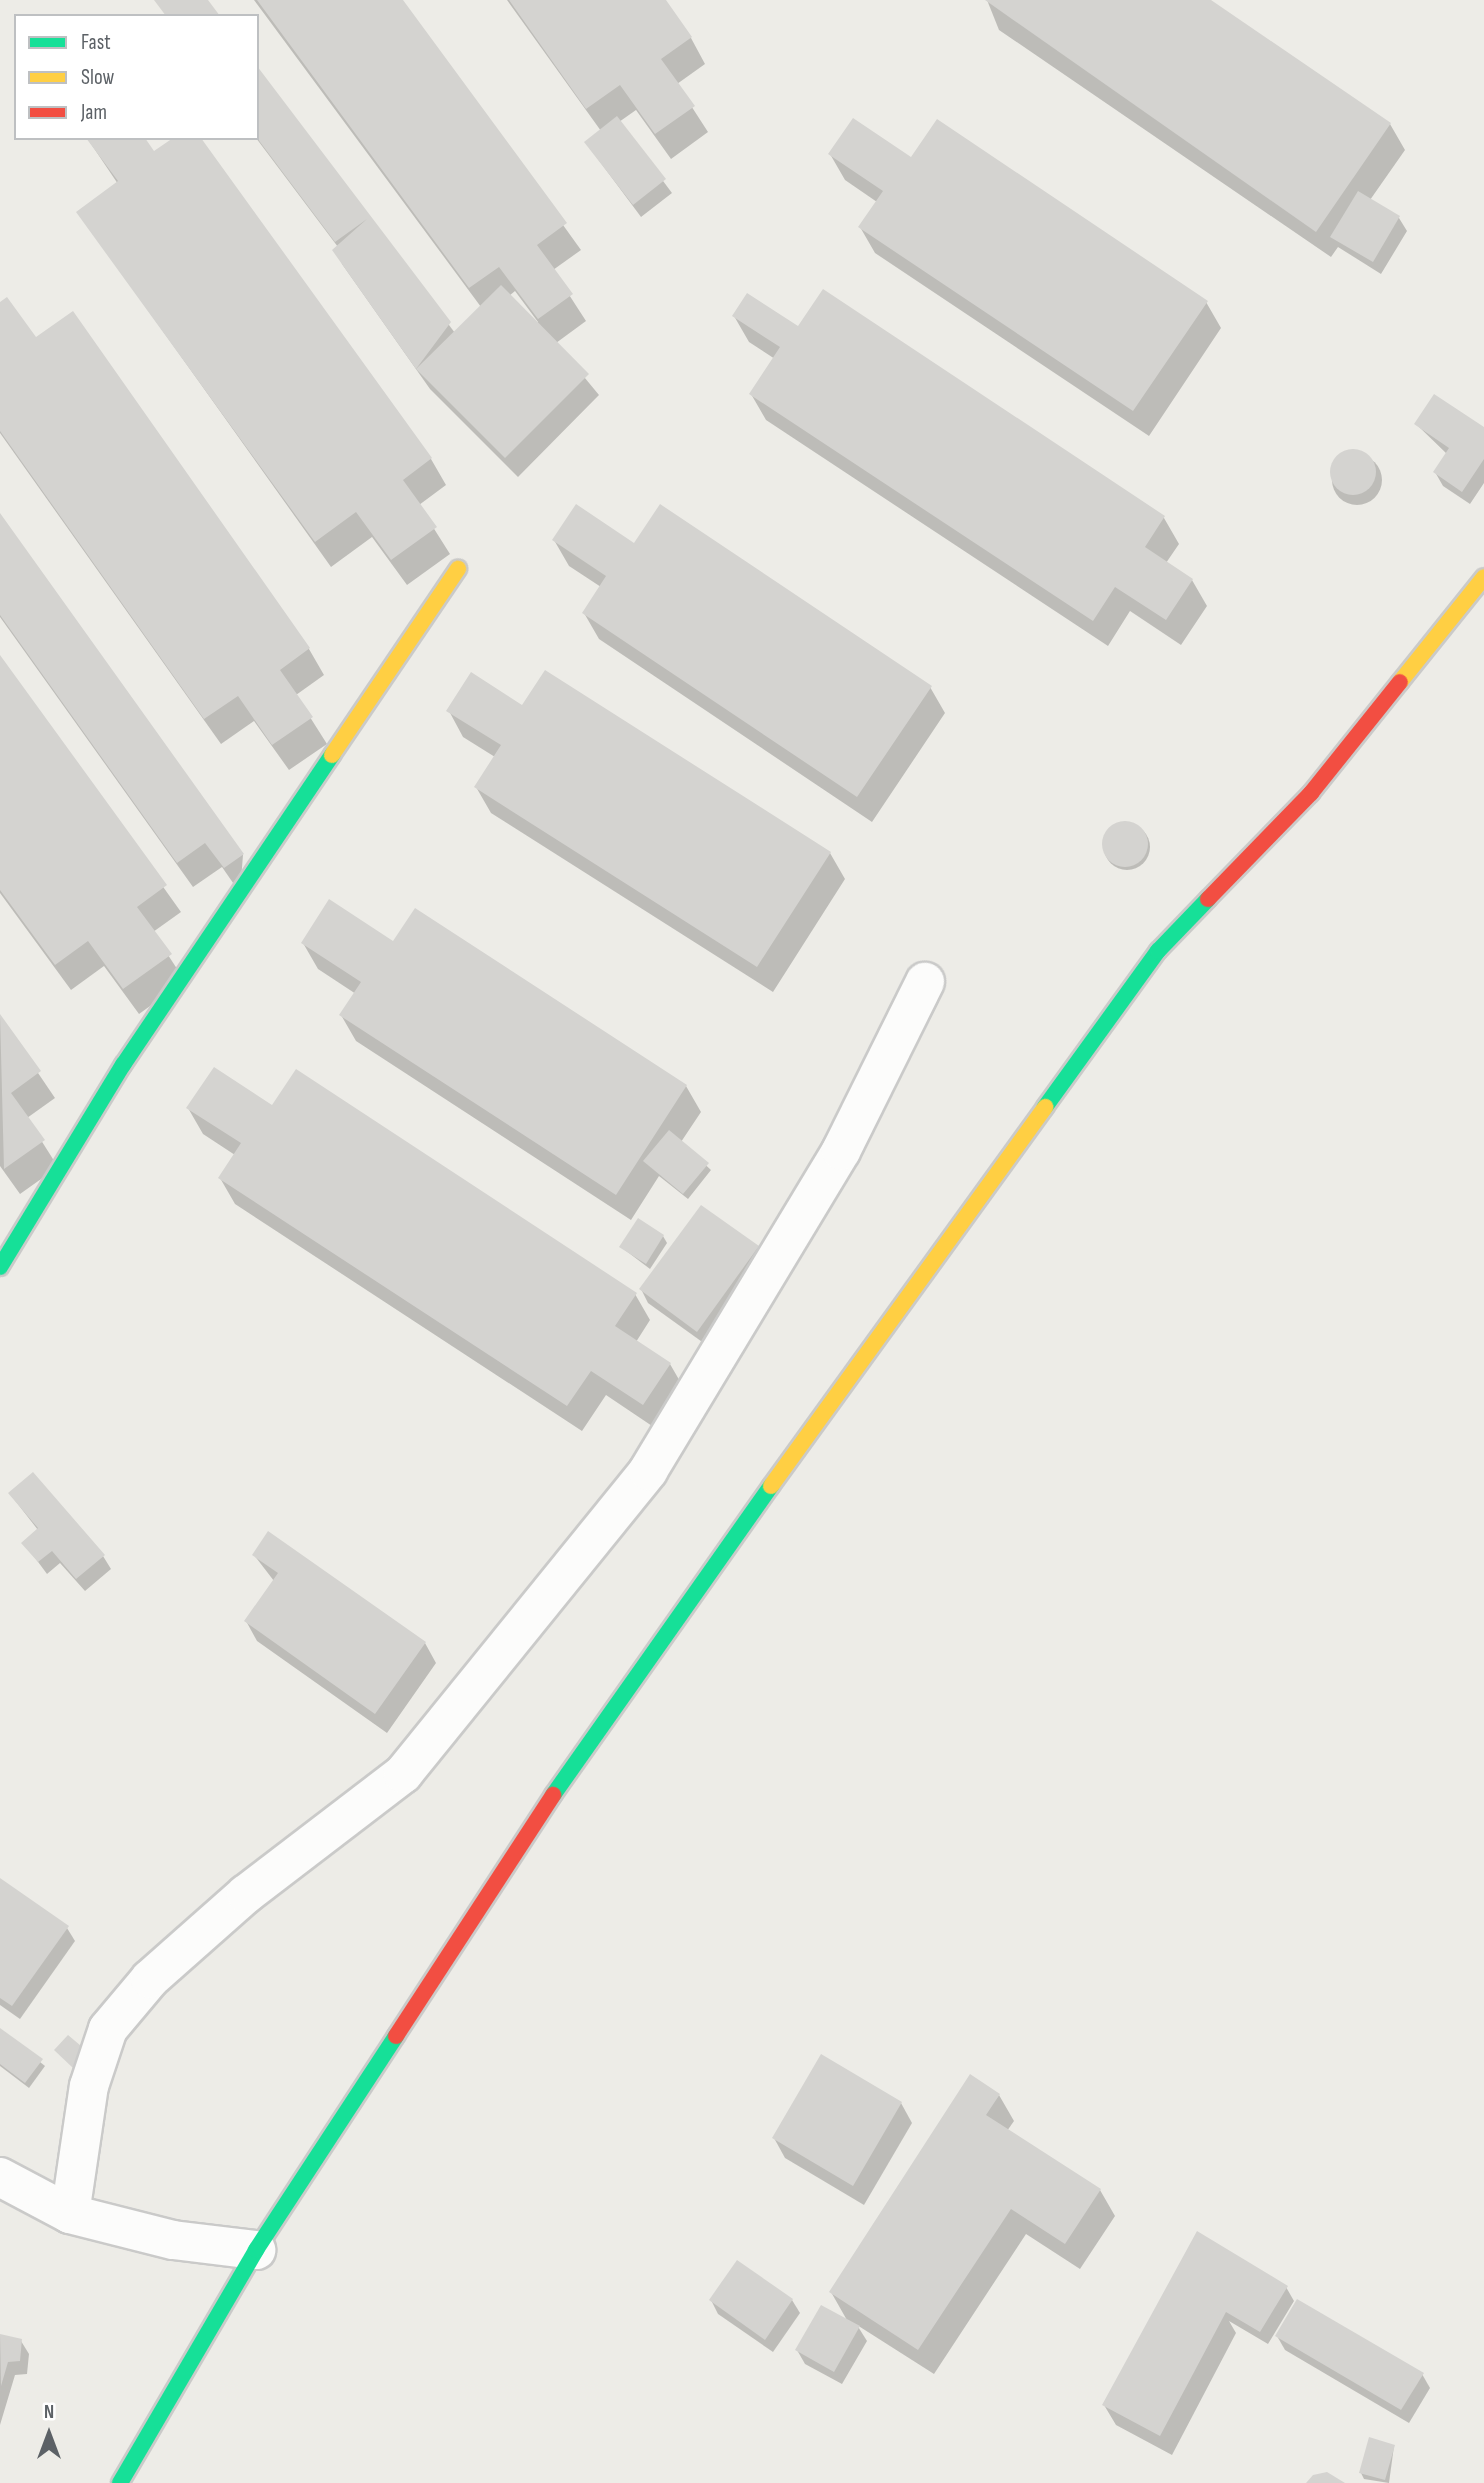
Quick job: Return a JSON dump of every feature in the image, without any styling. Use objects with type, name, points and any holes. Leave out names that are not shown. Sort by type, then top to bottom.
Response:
[{"type":"street","points":[[0,1267],[123,1065],[458,569]]},
{"type":"street","points":[[120,2483],[256,2250],[577,1758],[1150,962],[1311,793],[1484,576]]},
{"type":"street","points":[[70,2214],[89,2086],[108,2029],[150,1979],[246,1894],[403,1774],[648,1471],[841,1151],[925,982]]},
{"type":"street","points":[[0,2177],[70,2214],[173,2240],[256,2250]]},
{"type":"building","points":[[154,0],[208,0],[218,14],[164,14]]},
{"type":"building","points":[[257,0],[403,0],[567,223],[537,245],[573,294],[538,319],[499,267],[469,288]]},
{"type":"building","points":[[509,0],[666,0],[692,37],[661,59],[695,106],[655,134],[620,85],[586,109]]},
{"type":"building","points":[[985,0],[1211,0],[1391,123],[1316,232]]},
{"type":"building","points":[[259,69],[451,322],[416,369],[332,250],[367,219],[335,242],[258,140]]},
{"type":"building","points":[[617,116],[666,179],[633,205],[584,142]]},
{"type":"building","points":[[853,118],[911,157],[937,119],[1208,301],[1133,411],[858,227],[883,191],[828,154]]},
{"type":"building","points":[[87,140],[146,140],[154,151],[170,140],[202,140],[432,458],[403,480],[437,527],[391,560],[356,512],[315,542],[76,212],[118,181]]},
{"type":"building","points":[[1358,191],[1400,216],[1373,262],[1330,237]]},
{"type":"building","points":[[501,285],[589,374],[505,458],[416,369]]},
{"type":"building","points":[[823,289],[1165,516],[1145,547],[1193,579],[1166,620],[1115,587],[1093,621],[749,394],[780,347],[732,316],[747,293],[798,326]]},
{"type":"building","points":[[7,297],[36,337],[73,311],[310,648],[280,670],[313,717],[272,745],[238,696],[204,719],[0,431],[0,302]]},
{"type":"building","points":[[1434,394],[1484,427],[1484,459],[1462,492],[1433,472],[1449,448],[1414,424]]},
{"type":"building","points":[[1353,449],[1369,456],[1376,472],[1369,488],[1353,495],[1337,488],[1330,472],[1337,456]]},
{"type":"building","points":[[576,504],[634,543],[660,504],[932,686],[857,797],[582,613],[606,576],[552,540]]},
{"type":"building","points":[[0,513],[244,854],[224,868],[205,843],[177,863],[0,615]]},
{"type":"building","points":[[0,655],[167,885],[137,907],[172,954],[123,989],[88,941],[55,965],[0,890]]},
{"type":"building","points":[[545,670],[831,852],[757,967],[474,787],[501,745],[446,711],[471,672],[522,705]]},
{"type":"building","points":[[1125,821],[1141,828],[1148,844],[1141,860],[1125,867],[1109,860],[1102,844],[1109,828]]},
{"type":"building","points":[[329,899],[393,941],[415,908],[687,1085],[616,1195],[339,1015],[361,982],[301,943]]},
{"type":"building","points":[[0,1014],[41,1071],[11,1093],[45,1140],[4,1169]]},
{"type":"building","points":[[214,1067],[272,1105],[296,1069],[637,1293],[615,1326],[671,1363],[643,1405],[591,1371],[567,1406],[218,1178],[241,1143],[186,1108]]},
{"type":"building","points":[[669,1130],[709,1163],[683,1194],[643,1161]]},
{"type":"building","points":[[701,1205],[759,1246],[697,1332],[639,1289]]},
{"type":"building","points":[[638,1218],[664,1235],[646,1264],[619,1247]]},
{"type":"building","points":[[33,1472],[105,1555],[76,1579],[52,1551],[38,1562],[21,1543],[38,1528],[8,1493]]},
{"type":"building","points":[[268,1531],[426,1642],[375,1714],[244,1621],[278,1573],[252,1555]]},
{"type":"building","points":[[0,1878],[69,1926],[12,2006],[0,1998]]},
{"type":"building","points":[[0,2028],[43,2059],[25,2083],[0,2064]]},
{"type":"building","points":[[68,2035],[87,2051],[73,2068],[54,2050]]},
{"type":"building","points":[[821,2054],[902,2102],[853,2186],[772,2138]]},
{"type":"building","points":[[970,2074],[1000,2094],[986,2115],[1101,2189],[1065,2244],[1011,2209],[918,2350],[829,2292]]},
{"type":"building","points":[[1197,2231],[1288,2286],[1260,2332],[1226,2312],[1160,2436],[1102,2405]]},
{"type":"building","points":[[737,2260],[793,2299],[765,2340],[709,2300]]},
{"type":"building","points":[[1297,2299],[1424,2373],[1401,2410],[1275,2336]]},
{"type":"building","points":[[821,2305],[860,2326],[834,2372],[795,2350]]},
{"type":"building","points":[[0,2334],[22,2339],[20,2361],[8,2362],[1,2386]]},
{"type":"building","points":[[1369,2437],[1395,2445],[1385,2480],[1359,2473]]},
{"type":"building","points":[[1327,2472],[1345,2483],[1306,2483],[1313,2475]]},
{"type":"traffic: fast","points":[[0,1267],[123,1065],[332,755]]},
{"type":"traffic: fast","points":[[1045,1107],[1158,951],[1208,899]]},
{"type":"traffic: fast","points":[[553,1795],[771,1486]]},
{"type":"traffic: fast","points":[[120,2483],[256,2250],[396,2036]]},
{"type":"traffic: slow","points":[[332,755],[458,569]]},
{"type":"traffic: slow","points":[[1400,682],[1484,577]]},
{"type":"traffic: slow","points":[[771,1486],[1045,1107]]},
{"type":"traffic: jam","points":[[1208,899],[1311,793],[1400,682]]},
{"type":"traffic: jam","points":[[396,2036],[553,1795]]}]
